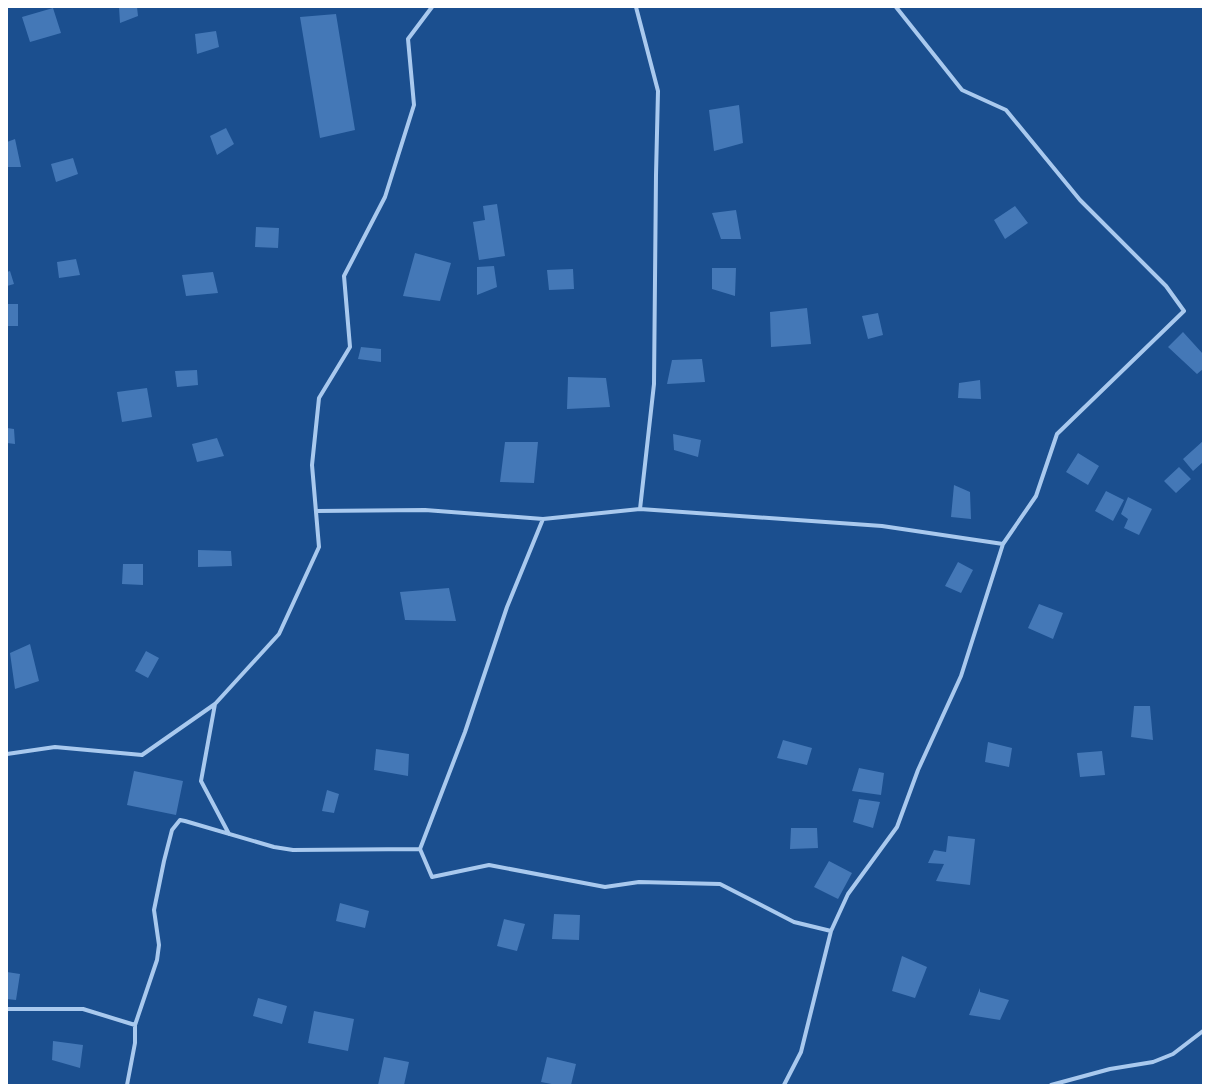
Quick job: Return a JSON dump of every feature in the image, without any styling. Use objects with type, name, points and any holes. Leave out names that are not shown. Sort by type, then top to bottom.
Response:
[{"type":"street","points":[[7,754],[55,747],[142,755],[215,704],[279,634],[320,547],[312,465],[319,398],[350,347],[344,276],[385,197],[414,105],[408,39],[432,7]]},
{"type":"street","points":[[636,7],[658,91],[654,384],[640,509]]},
{"type":"street","points":[[784,1085],[801,1052],[831,931],[848,894],[896,827],[918,770],[961,676],[1003,544],[1036,496],[1057,434],[1184,311],[1166,286],[1080,200],[1006,110],[962,90],[896,7]]},
{"type":"street","points":[[316,511],[425,510],[543,519],[640,509],[882,526],[1003,544]]},
{"type":"street","points":[[543,519],[506,607],[465,732],[420,849],[432,877],[489,865],[605,887],[639,882],[720,884],[794,922],[831,931]]},
{"type":"street","points":[[215,704],[201,781],[229,834]]},
{"type":"street","points":[[127,1085],[134,1050],[135,1025],[157,960],[159,945],[154,910],[172,830],[180,820],[274,847],[293,850],[420,849]]},
{"type":"street","points":[[7,1009],[83,1009],[135,1025]]},
{"type":"street","points":[[1051,1085],[1110,1069],[1153,1062],[1173,1054],[1203,1031]]},
{"type":"building","points":[[119,7],[137,7],[138,16],[120,23]]},
{"type":"building","points":[[53,8],[61,33],[30,42],[22,17]]},
{"type":"building","points":[[336,14],[355,130],[320,138],[300,17]]},
{"type":"building","points":[[216,31],[219,47],[197,54],[195,34]]},
{"type":"building","points":[[739,105],[743,143],[714,151],[709,110]]},
{"type":"building","points":[[226,128],[234,144],[217,155],[210,136]]},
{"type":"building","points":[[15,139],[21,167],[7,167],[7,142]]},
{"type":"building","points":[[73,158],[78,174],[56,182],[51,164]]},
{"type":"building","points":[[497,204],[505,256],[479,260],[473,222],[485,220],[483,206]]},
{"type":"building","points":[[1015,206],[1028,223],[1005,239],[994,220]]},
{"type":"building","points":[[736,210],[741,239],[721,239],[712,213]]},
{"type":"building","points":[[256,227],[279,228],[278,248],[255,247]]},
{"type":"building","points":[[415,253],[451,263],[440,301],[403,296]]},
{"type":"building","points":[[76,259],[80,275],[59,278],[57,262]]},
{"type":"building","points":[[494,266],[497,287],[477,295],[477,267]]},
{"type":"building","points":[[712,268],[736,268],[735,296],[712,289]]},
{"type":"building","points":[[573,269],[574,289],[549,290],[547,270]]},
{"type":"building","points":[[10,271],[14,284],[7,286],[7,272]]},
{"type":"building","points":[[213,272],[218,293],[186,296],[182,275]]},
{"type":"building","points":[[7,304],[18,304],[18,326],[7,326]]},
{"type":"building","points":[[807,308],[811,344],[771,347],[770,312]]},
{"type":"building","points":[[878,313],[883,335],[868,339],[862,316]]},
{"type":"building","points":[[1183,332],[1203,354],[1203,369],[1197,374],[1168,347]]},
{"type":"building","points":[[361,347],[381,349],[381,362],[358,359]]},
{"type":"building","points":[[702,359],[705,382],[667,384],[672,360]]},
{"type":"building","points":[[197,370],[198,385],[177,387],[175,371]]},
{"type":"building","points":[[568,377],[606,378],[610,407],[567,409]]},
{"type":"building","points":[[980,380],[981,399],[958,398],[959,383]]},
{"type":"building","points":[[147,388],[152,417],[122,422],[117,392]]},
{"type":"building","points":[[7,428],[14,429],[15,444],[7,443]]},
{"type":"building","points":[[673,434],[701,440],[698,457],[674,450]]},
{"type":"building","points":[[217,438],[224,456],[197,462],[192,444]]},
{"type":"building","points":[[1203,441],[1203,462],[1193,471],[1183,459]]},
{"type":"building","points":[[505,442],[538,442],[534,483],[500,482]]},
{"type":"building","points":[[1078,453],[1099,466],[1088,485],[1066,472]]},
{"type":"building","points":[[1179,467],[1191,479],[1176,493],[1164,481]]},
{"type":"building","points":[[954,485],[970,492],[971,519],[951,517]]},
{"type":"building","points":[[1106,491],[1124,500],[1113,521],[1095,511]]},
{"type":"building","points":[[1128,497],[1152,509],[1139,535],[1124,528],[1128,519],[1121,514]]},
{"type":"building","points":[[198,550],[231,551],[232,566],[198,567]]},
{"type":"building","points":[[958,562],[973,570],[961,593],[945,586]]},
{"type":"building","points":[[123,564],[143,564],[143,585],[122,584]]},
{"type":"building","points":[[449,588],[456,621],[405,620],[400,592]]},
{"type":"building","points":[[1039,604],[1063,613],[1053,639],[1028,628]]},
{"type":"building","points":[[30,644],[39,681],[15,689],[10,653]]},
{"type":"building","points":[[146,651],[159,658],[148,678],[135,671]]},
{"type":"building","points":[[1134,706],[1150,706],[1153,740],[1131,737]]},
{"type":"building","points":[[783,740],[812,748],[807,765],[777,758]]},
{"type":"building","points":[[988,742],[1012,748],[1009,767],[985,762]]},
{"type":"building","points":[[376,749],[409,754],[408,776],[374,770]]},
{"type":"building","points":[[1102,751],[1105,775],[1080,777],[1077,753]]},
{"type":"building","points":[[859,768],[884,773],[881,795],[852,791]]},
{"type":"building","points":[[134,771],[183,781],[176,815],[127,805]]},
{"type":"building","points":[[327,790],[339,794],[334,813],[322,811]]},
{"type":"building","points":[[859,799],[880,802],[873,828],[853,822]]},
{"type":"building","points":[[791,828],[817,828],[818,848],[790,849]]},
{"type":"building","points":[[948,836],[975,839],[970,885],[936,881],[944,864],[928,863],[934,850],[946,852]]},
{"type":"building","points":[[829,861],[852,873],[838,899],[814,887]]},
{"type":"building","points":[[340,903],[369,911],[365,928],[336,921]]},
{"type":"building","points":[[554,914],[580,915],[579,940],[552,939]]},
{"type":"building","points":[[504,919],[525,924],[517,951],[497,946]]},
{"type":"building","points":[[902,956],[927,967],[915,998],[892,991]]},
{"type":"building","points":[[7,972],[20,974],[16,1000],[7,999]]},
{"type":"building","points":[[980,988],[980,992],[1009,1000],[1000,1020],[969,1015]]},
{"type":"building","points":[[258,998],[287,1006],[282,1024],[253,1016]]},
{"type":"building","points":[[314,1011],[354,1019],[348,1051],[308,1043]]},
{"type":"building","points":[[53,1041],[83,1045],[80,1068],[52,1060]]},
{"type":"building","points":[[384,1057],[409,1062],[404,1085],[378,1085]]},
{"type":"building","points":[[547,1057],[576,1064],[571,1085],[557,1085],[541,1082]]}]
